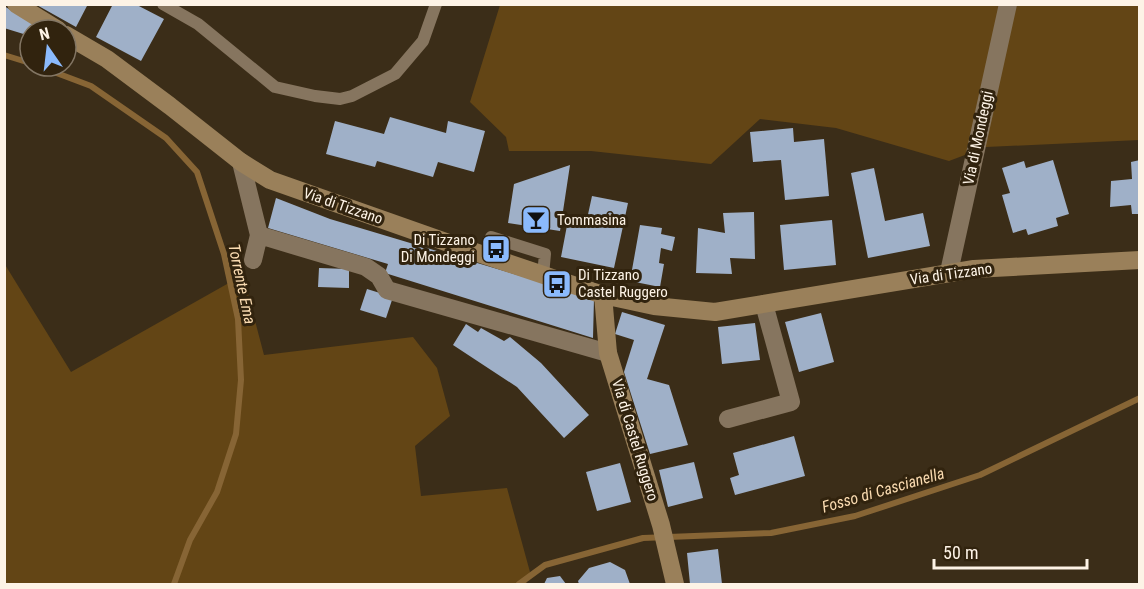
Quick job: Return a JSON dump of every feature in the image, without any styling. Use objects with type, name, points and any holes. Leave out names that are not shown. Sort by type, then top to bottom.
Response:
[{"type":"main road","points":[[16,4],[39,18]]},
{"type":"main road","name":"Via di Tizzano","points":[[78,42],[116,66],[241,162],[270,180],[603,295],[654,306],[716,312],[948,272],[1140,260]]},
{"type":"main road","name":"Via di Castel Ruggero","points":[[603,295],[608,353],[661,525],[675,585]]},
{"type":"street","name":"Via di Mondeggi","points":[[948,272],[1008,4]]},
{"type":"street","points":[[241,162],[260,235],[253,260]]},
{"type":"street","points":[[260,235],[366,267],[379,276],[387,290],[608,353]]},
{"type":"street","points":[[728,419],[791,402],[764,304]]},
{"type":"lane","points":[[163,4],[198,24],[275,87],[340,99],[352,96],[395,74],[423,41],[436,4]]},
{"type":"shaded area","points":[[500,5],[1139,5],[1139,140],[986,147],[949,161],[836,128],[760,119],[711,164],[591,151],[509,151],[506,137],[470,102]]},
{"type":"shaded area","points":[[4,263],[71,372],[243,275],[264,355],[413,337],[437,368],[450,416],[415,446],[421,496],[507,488],[530,572],[526,584],[5,584]]},
{"type":"building","points":[[35,4],[88,4],[78,23],[78,18],[60,18]]},
{"type":"building","points":[[113,4],[135,4],[164,19],[141,61],[96,37]]},
{"type":"building","points":[[4,6],[24,18],[18,18],[18,32],[4,28]]},
{"type":"building","points":[[390,117],[446,133],[448,121],[485,131],[474,172],[438,162],[433,177],[377,161],[375,167],[326,154],[335,121],[384,134]]},
{"type":"building","points":[[793,128],[794,142],[824,139],[829,196],[785,200],[781,160],[753,162],[750,132]]},
{"type":"building","points":[[1053,160],[1069,214],[1056,218],[1058,226],[1028,235],[1026,229],[1013,233],[1002,195],[1010,193],[1002,168],[1024,161],[1026,168]]},
{"type":"building","points":[[1140,160],[1140,214],[1132,214],[1131,205],[1110,207],[1111,181],[1132,179],[1131,162]]},
{"type":"building","points":[[570,165],[560,231],[508,223],[514,184]]},
{"type":"building","points":[[874,168],[885,221],[923,213],[930,246],[868,258],[851,173]]},
{"type":"building","points":[[592,196],[628,203],[614,268],[561,257],[569,215],[587,219]]},
{"type":"building","points":[[276,198],[330,219],[594,298],[593,338],[385,273],[388,264],[268,228]]},
{"type":"building","points":[[754,212],[755,259],[730,258],[732,274],[696,273],[698,228],[725,233],[723,213]]},
{"type":"building","points":[[832,220],[836,265],[784,270],[780,225]]},
{"type":"building","points":[[640,225],[662,228],[661,234],[675,237],[672,251],[661,248],[659,263],[664,264],[660,287],[630,281]]},
{"type":"building","points":[[319,268],[349,269],[349,288],[318,287]]},
{"type":"building","points":[[367,289],[393,297],[386,318],[360,310]]},
{"type":"building","points":[[622,312],[665,325],[647,379],[669,385],[688,445],[650,454],[624,372],[634,340],[615,334]]},
{"type":"building","points":[[821,313],[834,362],[799,372],[785,322]]},
{"type":"building","points":[[755,323],[760,360],[722,364],[718,327]]},
{"type":"building","points":[[466,324],[478,332],[481,328],[504,341],[510,337],[541,363],[589,415],[564,438],[517,387],[453,345]]},
{"type":"building","points":[[794,436],[805,476],[735,495],[730,478],[739,475],[733,453]]},
{"type":"building","points":[[694,462],[703,498],[668,507],[659,470]]},
{"type":"building","points":[[620,463],[631,502],[597,511],[586,472]]},
{"type":"building","points":[[718,549],[722,584],[690,584],[687,553]]},
{"type":"building","points":[[610,562],[625,570],[630,584],[579,584],[578,581],[589,568]]},
{"type":"building","points":[[560,576],[566,584],[544,584],[547,578]]},
{"type":"waterway","name":"Torrente Ema","points":[[4,55],[18,59]]},
{"type":"waterway","name":"Torrente Ema","points":[[70,78],[91,86],[166,138],[197,172],[224,254],[238,319],[241,380],[236,434],[217,492],[190,540],[174,584]]},
{"type":"waterway","name":"Fosso di Cascianella","points":[[519,584],[545,565],[643,538],[771,533],[855,516],[980,475],[1140,398]]},
{"type":"place","name":"Tommasina","points":[[536,220]]},
{"type":"place","name":"Di Tizzano Di Mondeggi","points":[[496,249]]},
{"type":"place","name":"Di Tizzano Castel Ruggero","points":[[557,284]]}]
